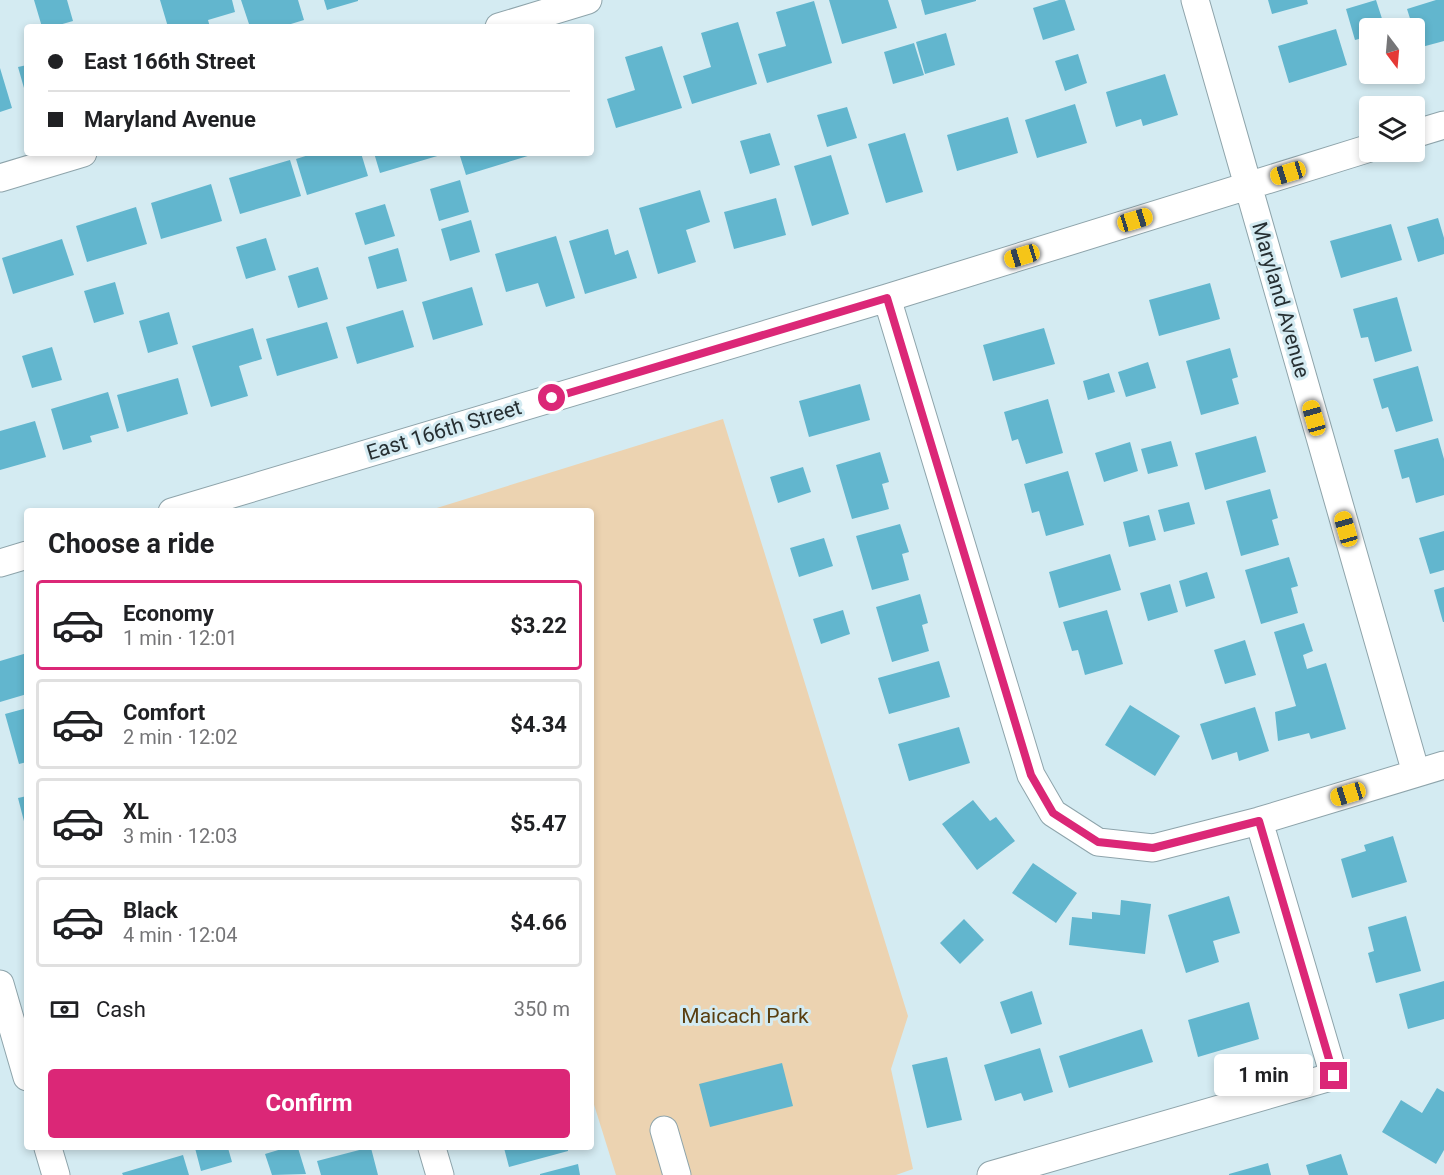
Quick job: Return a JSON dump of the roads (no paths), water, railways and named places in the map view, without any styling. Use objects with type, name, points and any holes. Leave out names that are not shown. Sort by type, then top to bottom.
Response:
[{"type":"street","points":[[509,24],[588,0]]},
{"type":"street","name":"Maryland Avenue","points":[[1195,0],[1416,773]]},
{"type":"street","points":[[1425,131],[1444,125]]},
{"type":"street","name":"East 166th Street","points":[[185,508],[887,298],[1359,151]]},
{"type":"street","points":[[0,178],[73,156]]},
{"type":"street","points":[[887,298],[1031,775],[1053,813],[1098,842],[1153,848],[1259,821],[1444,765]]},
{"type":"street","points":[[0,563],[24,556]]},
{"type":"street","points":[[991,1175],[1334,1076],[1259,821]]},
{"type":"street","points":[[0,984],[24,1067]]},
{"type":"street","points":[[664,1131],[677,1175]]},
{"type":"street","points":[[49,1150],[56,1175]]},
{"type":"street","points":[[433,1150],[440,1175]]},
{"type":"park label","name":"Maicach Park","points":[[745,1016]]}]
